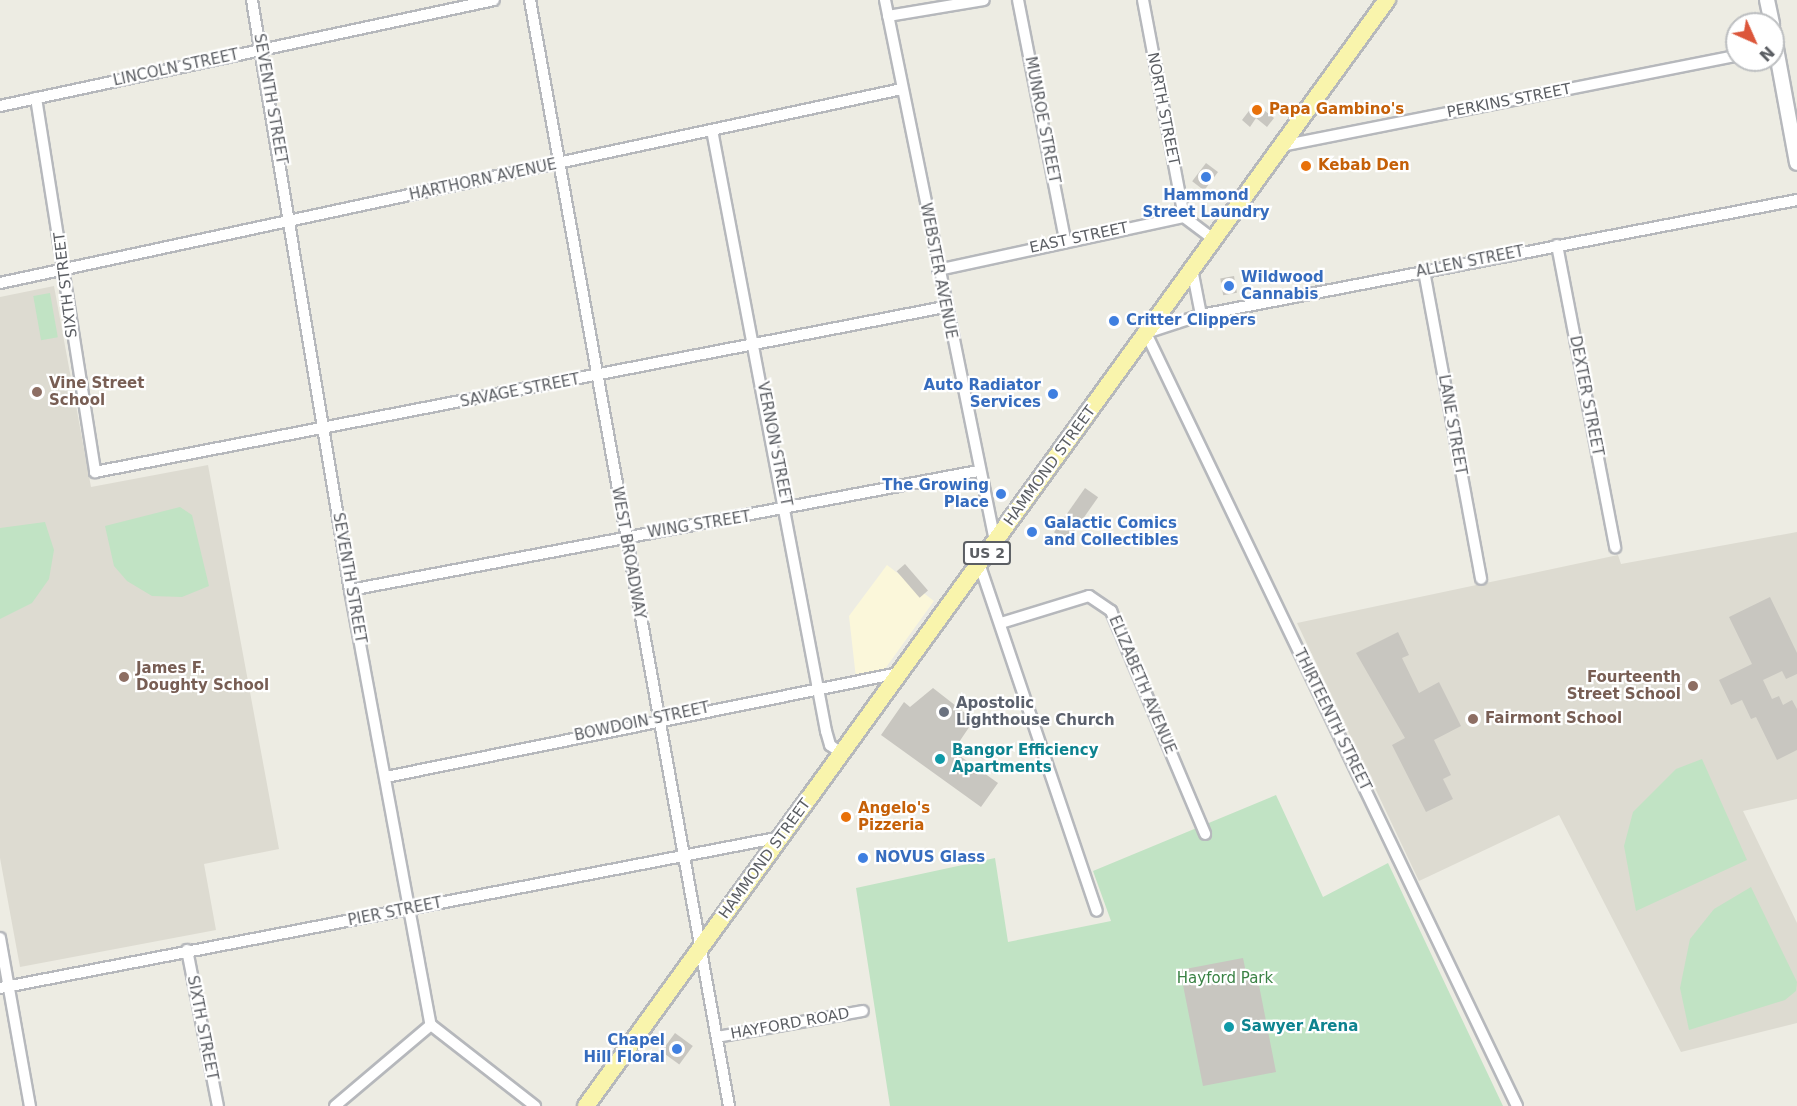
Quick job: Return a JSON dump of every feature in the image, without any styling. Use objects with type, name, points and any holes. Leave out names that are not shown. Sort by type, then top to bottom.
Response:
[{"type":"main road","name":"HAMMOND STREET","points":[[586,1106],[1388,0]]},
{"type":"street","name":"SEVENTH STREET","points":[[252,0],[326,430],[350,590],[431,1025]]},
{"type":"street","name":"LINCOLN STREET","points":[[0,106],[494,0]]},
{"type":"street","name":"WEST BROADWAY","points":[[530,0],[625,537],[702,945],[729,1106]]},
{"type":"street","name":"WEBSTER AVENUE","points":[[885,0],[978,471],[996,540]]},
{"type":"street","points":[[888,16],[984,0]]},
{"type":"street","name":"MUNROE STREET","points":[[1018,0],[1065,240]]},
{"type":"street","name":"NORTH STREET","points":[[1143,0],[1184,217]]},
{"type":"street","name":"PERKINS STREET","points":[[1281,146],[1725,58]]},
{"type":"street","points":[[1779,72],[1797,163]]},
{"type":"street","name":"HARTHORN AVENUE","points":[[0,283],[902,89]]},
{"type":"street","name":"SIXTH STREET","points":[[36,98],[94,472]]},
{"type":"street","name":"VERNON STREET","points":[[712,130],[787,509],[830,745],[841,753]]},
{"type":"street","name":"ALLEN STREET","points":[[1146,333],[1201,315],[1797,200]]},
{"type":"street","points":[[1184,217],[1214,240]]},
{"type":"street","name":"EAST STREET","points":[[938,270],[1065,240],[1184,217]]},
{"type":"street","name":"DEXTER STREET","points":[[1557,245],[1615,547]]},
{"type":"street","points":[[1192,269],[1201,315]]},
{"type":"street","name":"LANE STREET","points":[[1424,271],[1481,579]]},
{"type":"street","name":"SAVAGE STREET","points":[[94,472],[326,430],[945,307]]},
{"type":"street","name":"THIRTEENTH STREET","points":[[1146,333],[1517,1106]]},
{"type":"street","name":"WING STREET","points":[[350,590],[978,471]]},
{"type":"street","points":[[979,563],[1097,911]]},
{"type":"street","name":"ELIZABETH AVENUE","points":[[1001,623],[1089,596],[1111,611],[1205,834]]},
{"type":"street","name":"BOWDOIN STREET","points":[[386,777],[658,718],[899,674]]},
{"type":"street","name":"PIER STREET","points":[[4,987],[781,837]]},
{"type":"street","points":[[0,938],[4,987],[30,1106]]},
{"type":"street","name":"SIXTH STREET","points":[[187,950],[218,1106]]},
{"type":"street","name":"HAYFORD ROAD","points":[[717,1037],[862,1011]]},
{"type":"street","points":[[335,1106],[431,1025],[535,1106]]},
{"type":"shaded area","name":"James F. Doughty School","points":[[54,286],[91,487],[208,465],[279,849],[204,864],[216,930],[20,967],[0,858],[0,297]]},
{"type":"shaded area","points":[[1797,532],[1797,799],[1743,811],[1797,923],[1797,1023],[1681,1052],[1559,815],[1419,881],[1297,623],[1618,555],[1621,564]]},
{"type":"shaded area","points":[[887,565],[934,601],[874,684],[857,687],[849,616]]},
{"type":"green space","points":[[50,293],[58,337],[41,340],[33,296]]},
{"type":"green space","points":[[180,507],[192,515],[209,586],[182,597],[152,596],[127,581],[114,566],[105,526]]},
{"type":"green space","points":[[45,522],[54,550],[49,579],[32,603],[0,619],[0,528]]},
{"type":"green space","points":[[1702,759],[1747,860],[1636,911],[1624,846],[1633,812],[1676,769]]},
{"type":"green space","name":"Hayford Park","points":[[1276,795],[1323,897],[1388,863],[1503,1106],[890,1106],[856,888],[995,858],[1008,942],[1111,921],[1093,871]]},
{"type":"green space","points":[[1751,887],[1797,982],[1796,991],[1785,1000],[1689,1030],[1680,988],[1690,939],[1714,909]]},
{"type":"building","name":"Papa Gambino's","points":[[1255,103],[1274,118],[1267,127],[1256,118],[1250,127],[1242,120]]},
{"type":"building","name":"Hammond Street Laundry","points":[[1206,163],[1218,172],[1204,190],[1192,181]]},
{"type":"building","name":"Wildwood Cannabis","points":[[1234,276],[1237,293],[1223,295],[1220,278]]},
{"type":"building","points":[[1085,488],[1098,497],[1067,541],[1054,532]]},
{"type":"building","points":[[905,564],[928,590],[920,598],[897,571]]},
{"type":"building","name":"Fourteenth Street School","points":[[1770,597],[1797,653],[1797,674],[1786,679],[1782,671],[1763,680],[1772,699],[1779,696],[1783,705],[1792,700],[1797,709],[1797,750],[1777,760],[1756,717],[1751,719],[1742,700],[1731,705],[1719,680],[1752,664],[1729,617]]},
{"type":"building","name":"Fairmont School","points":[[1398,632],[1409,655],[1402,658],[1419,693],[1439,682],[1461,726],[1434,740],[1451,775],[1443,779],[1453,799],[1426,812],[1392,745],[1405,738],[1356,653]]},
{"type":"building","name":"Bangor Efficiency Apartments","points":[[933,688],[974,720],[953,751],[998,783],[981,807],[881,735],[904,702],[910,707]]},
{"type":"building","name":"Sawyer Arena","points":[[1243,958],[1248,982],[1258,980],[1276,1072],[1203,1086],[1180,970]]},
{"type":"building","name":"Chapel Hill Floral","points":[[675,1033],[693,1046],[679,1065],[661,1052]]},
{"type":"place","name":"Papa Gambino's","points":[[1257,110]]},
{"type":"place","name":"Kebab Den","points":[[1306,166]]},
{"type":"place","name":"Hammond Street Laundry","points":[[1206,177]]},
{"type":"place","name":"Wildwood Cannabis","points":[[1229,286]]},
{"type":"place","name":"Critter Clippers","points":[[1114,321]]},
{"type":"place","name":"Vine Street School","points":[[37,392]]},
{"type":"place","name":"Auto Radiator Services","points":[[1053,394]]},
{"type":"place","name":"The Growing Place","points":[[1001,494]]},
{"type":"place","name":"Galactic Comics and Collectibles","points":[[1032,532]]},
{"type":"place","name":"James F. Doughty School","points":[[124,677]]},
{"type":"place","name":"Fourteenth Street School","points":[[1693,686]]},
{"type":"place","name":"Apostolic Lighthouse Church","points":[[944,712]]},
{"type":"place","name":"Fairmont School","points":[[1473,719]]},
{"type":"place","name":"Bangor Efficiency Apartments","points":[[940,759]]},
{"type":"place","name":"Angelo's Pizzeria","points":[[846,817]]},
{"type":"place","name":"NOVUS Glass","points":[[863,858]]},
{"type":"place","name":"Sawyer Arena","points":[[1229,1027]]},
{"type":"place","name":"Chapel Hill Floral","points":[[677,1049]]}]
